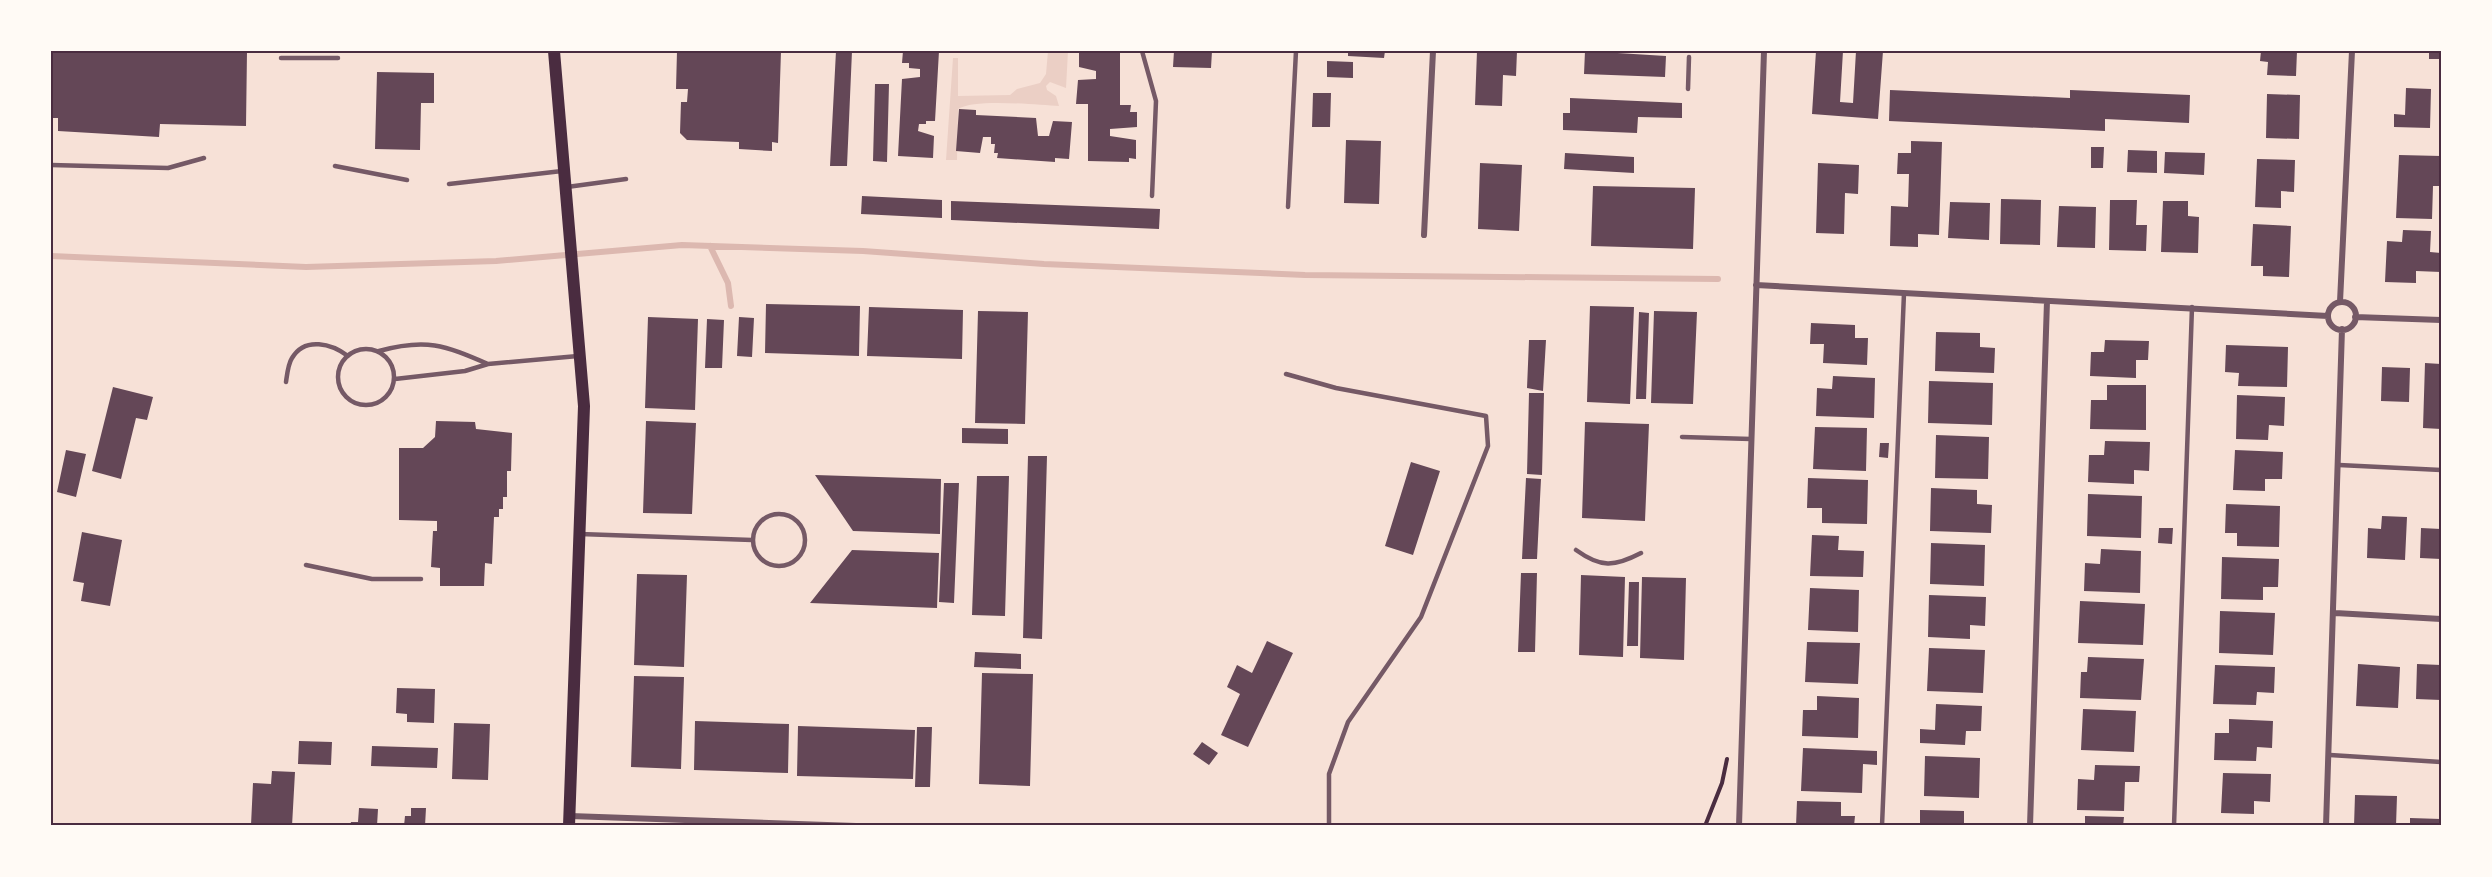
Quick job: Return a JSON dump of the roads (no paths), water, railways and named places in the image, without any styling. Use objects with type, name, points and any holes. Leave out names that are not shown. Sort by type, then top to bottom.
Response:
[{"type":"main road","points":[[555,51],[572,233],[584,406],[569,821]]},
{"type":"street","points":[[1424,235],[1433,51]]},
{"type":"street","points":[[1739,826],[1764,51]]},
{"type":"street","points":[[2340,302],[2352,51]]},
{"type":"street","points":[[1756,285],[2328,316]]},
{"type":"street","points":[[2030,826],[2047,300]]},
{"type":"street","points":[[2340,302],[2353,306],[2355,317],[2353,324],[2342,329],[2332,325],[2328,316],[2332,306],[2340,302]]},
{"type":"street","points":[[2355,317],[2441,320]]},
{"type":"street","points":[[2326,826],[2335,613],[2342,329]]},
{"type":"street","points":[[2335,613],[2441,619]]},
{"type":"street","points":[[569,821],[856,826]]},
{"type":"lane","points":[[1142,51],[1156,101],[1152,196]]},
{"type":"lane","points":[[1288,207],[1296,51]]},
{"type":"lane","points":[[1688,89],[1689,57]]},
{"type":"lane","points":[[280,58],[338,58]]},
{"type":"lane","points":[[51,165],[168,168],[204,158]]},
{"type":"lane","points":[[335,166],[407,180]]},
{"type":"lane","points":[[449,184],[566,172]]},
{"type":"lane","points":[[567,187],[626,179]]},
{"type":"lane","points":[[1882,826],[1904,293]]},
{"type":"lane","points":[[2174,826],[2192,307]]},
{"type":"lane","points":[[379,351],[393,368],[395,379],[385,398],[374,405],[362,406],[350,402],[340,392],[337,377],[342,361],[353,351],[379,351],[426,343],[457,351],[488,364]]},
{"type":"lane","points":[[285,382],[292,358],[306,346],[333,345],[348,356]]},
{"type":"lane","points":[[395,379],[465,371],[488,364],[580,356]]},
{"type":"lane","points":[[1286,374],[1336,388],[1486,416],[1488,446],[1421,617],[1348,722],[1329,774],[1329,826]]},
{"type":"lane","points":[[1682,437],[1751,439]]},
{"type":"lane","points":[[2339,465],[2441,470]]},
{"type":"lane","points":[[781,513],[797,520],[805,536],[805,545],[795,560],[779,566],[763,561],[753,548],[752,540],[758,523],[772,514],[781,513]]},
{"type":"lane","points":[[580,534],[752,540]]},
{"type":"lane","points":[[1576,550],[1594,563],[1621,564],[1641,553]]},
{"type":"lane","points":[[306,564],[372,579],[421,579]]},
{"type":"lane","points":[[2330,755],[2441,762]]},
{"type":"waterway","points":[[51,256],[306,267],[496,261],[682,245],[863,251],[1044,264],[1305,275],[1718,279]]},
{"type":"waterway","points":[[710,246],[728,283],[731,306]]}]
